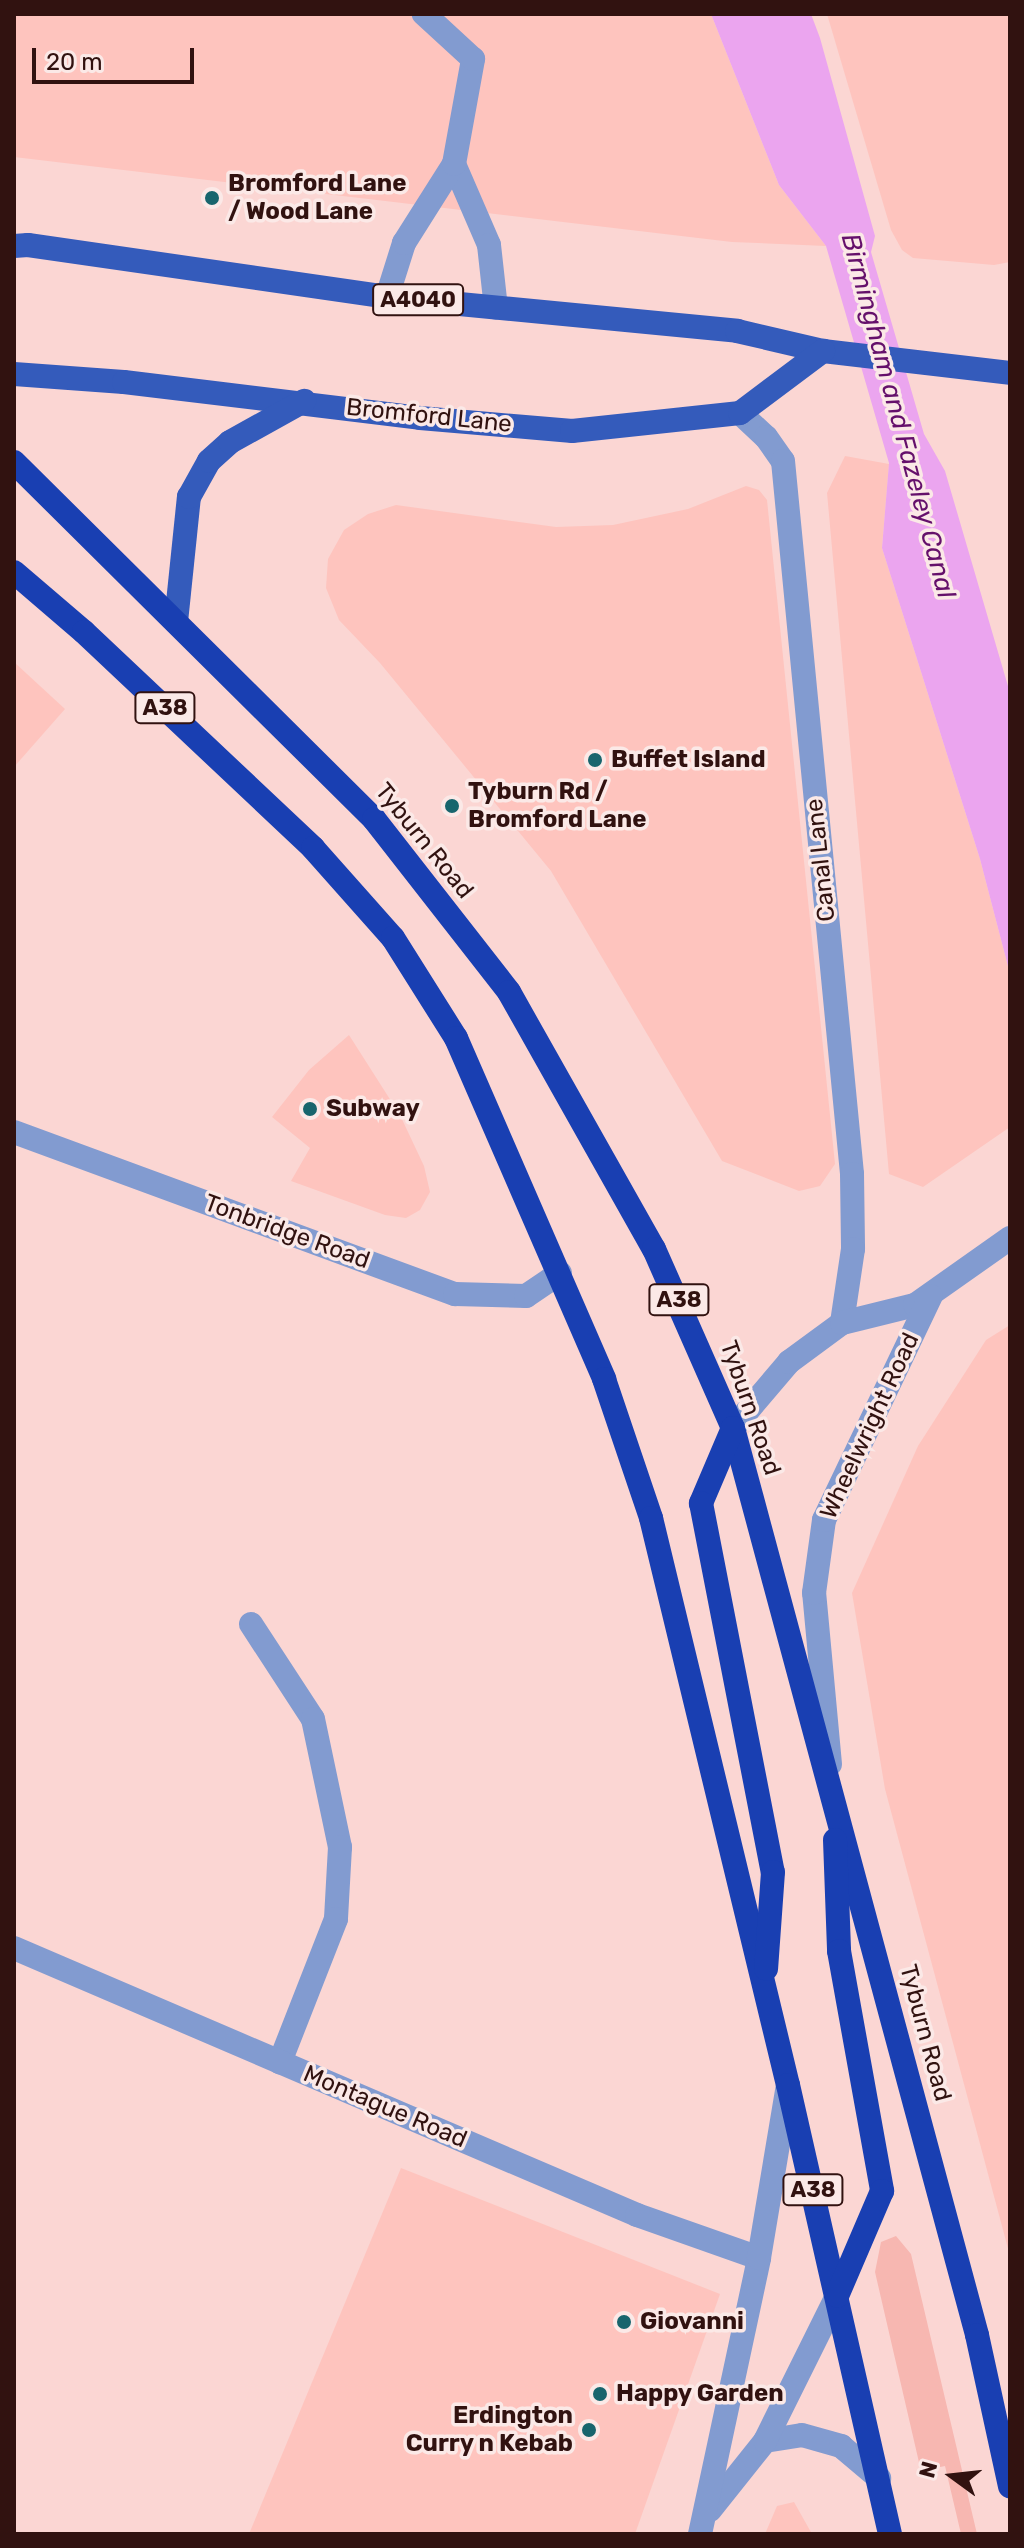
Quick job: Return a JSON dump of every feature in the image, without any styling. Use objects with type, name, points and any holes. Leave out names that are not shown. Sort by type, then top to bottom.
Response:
[{"type":"highway","name":"Tyburn Road","points":[[14,462],[374,819],[509,992],[654,1249],[733,1428],[977,2335],[1010,2486]]},
{"type":"highway","name":"A38","points":[[14,572],[84,632],[313,848],[393,938],[456,1038],[604,1379],[651,1518],[788,2085],[890,2534]]},
{"type":"highway","points":[[733,1428],[701,1503],[773,1872],[765,1995]]},
{"type":"highway","points":[[833,1798],[839,1951],[882,2191],[837,2296]]},
{"type":"main road","name":"A4040","points":[[19,243],[387,297],[737,331],[823,351],[1000,372]]},
{"type":"main road","points":[[740,413],[823,351]]},
{"type":"main road","name":"Bromford Lane","points":[[14,374],[124,382],[304,401],[420,418],[572,431],[740,413]]},
{"type":"main road","points":[[176,622],[189,497],[209,461],[230,442],[304,401]]},
{"type":"street","points":[[387,297],[404,243],[454,164],[473,59],[424,14]]},
{"type":"street","points":[[454,164],[489,245],[496,308]]},
{"type":"street","name":"Canal Lane","points":[[740,413],[766,437],[783,461],[852,1174],[853,1249],[842,1323]]},
{"type":"street","name":"Tonbridge Road","points":[[14,1132],[455,1294],[526,1296],[560,1273]]},
{"type":"street","name":"Wheelwright Road","points":[[733,1428],[789,1362],[842,1323],[915,1305],[1010,1238]]},
{"type":"street","name":"Wheelwright Road","points":[[833,1798],[814,1593],[824,1520],[931,1296]]},
{"type":"street","points":[[251,1624],[289,1677],[313,1719],[340,1847],[336,1919],[280,2062]]},
{"type":"street","name":"Montague Road","points":[[14,1948],[637,2215],[759,2258]]},
{"type":"street","points":[[703,2524],[759,2258],[788,2085]]},
{"type":"street","points":[[703,2524],[765,2441],[837,2296]]},
{"type":"street","points":[[765,2441],[802,2435],[841,2446],[879,2478]]},
{"type":"shaded area","points":[[14,14],[711,14],[779,185],[826,246],[732,242],[14,157]]},
{"type":"shaded area","points":[[827,14],[1010,14],[1010,262],[994,265],[913,258],[902,250],[891,230]]},
{"type":"shaded area","points":[[845,456],[889,464],[882,548],[980,859],[1010,974],[1010,1127],[923,1187],[889,1174],[827,493]]},
{"type":"shaded area","points":[[746,486],[759,490],[767,500],[835,1164],[820,1186],[799,1191],[722,1161],[551,871],[380,663],[339,620],[326,588],[328,559],[344,530],[368,514],[396,505],[556,527],[613,525],[688,509]]},
{"type":"shaded area","points":[[14,662],[65,709],[14,767]]},
{"type":"shaded area","points":[[349,1035],[400,1115],[424,1166],[430,1192],[420,1210],[406,1218],[385,1215],[291,1181],[310,1148],[272,1117],[309,1070]]},
{"type":"shaded area","points":[[1010,1325],[1010,2256],[885,1789],[852,1593],[918,1446],[986,1340]]},
{"type":"shaded area","points":[[401,2168],[720,2294],[635,2534],[249,2534]]},
{"type":"shaded area","points":[[896,2236],[911,2254],[977,2534],[961,2534],[945,2466],[921,2471],[875,2272],[881,2242]]},
{"type":"shaded area","points":[[794,2502],[812,2534],[765,2534],[777,2506]]},
{"type":"water","name":"Birmingham and Fazeley Canal","points":[[711,14],[811,14],[820,38],[875,236],[871,252],[924,434],[945,471],[1010,693],[1010,974],[980,859],[882,548],[889,463],[826,246],[779,185]]},
{"type":"place","name":"Bromford Lane / Wood Lane","points":[[212,198]]},
{"type":"place","name":"Buffet Island","points":[[595,760]]},
{"type":"place","name":"Tyburn Rd / Bromford Lane","points":[[452,806]]},
{"type":"place","name":"Subway","points":[[310,1109]]},
{"type":"place","name":"Giovanni","points":[[624,2322]]},
{"type":"place","name":"Happy Garden","points":[[600,2394]]},
{"type":"place","name":"Erdington Curry n Kebab","points":[[589,2430]]}]
